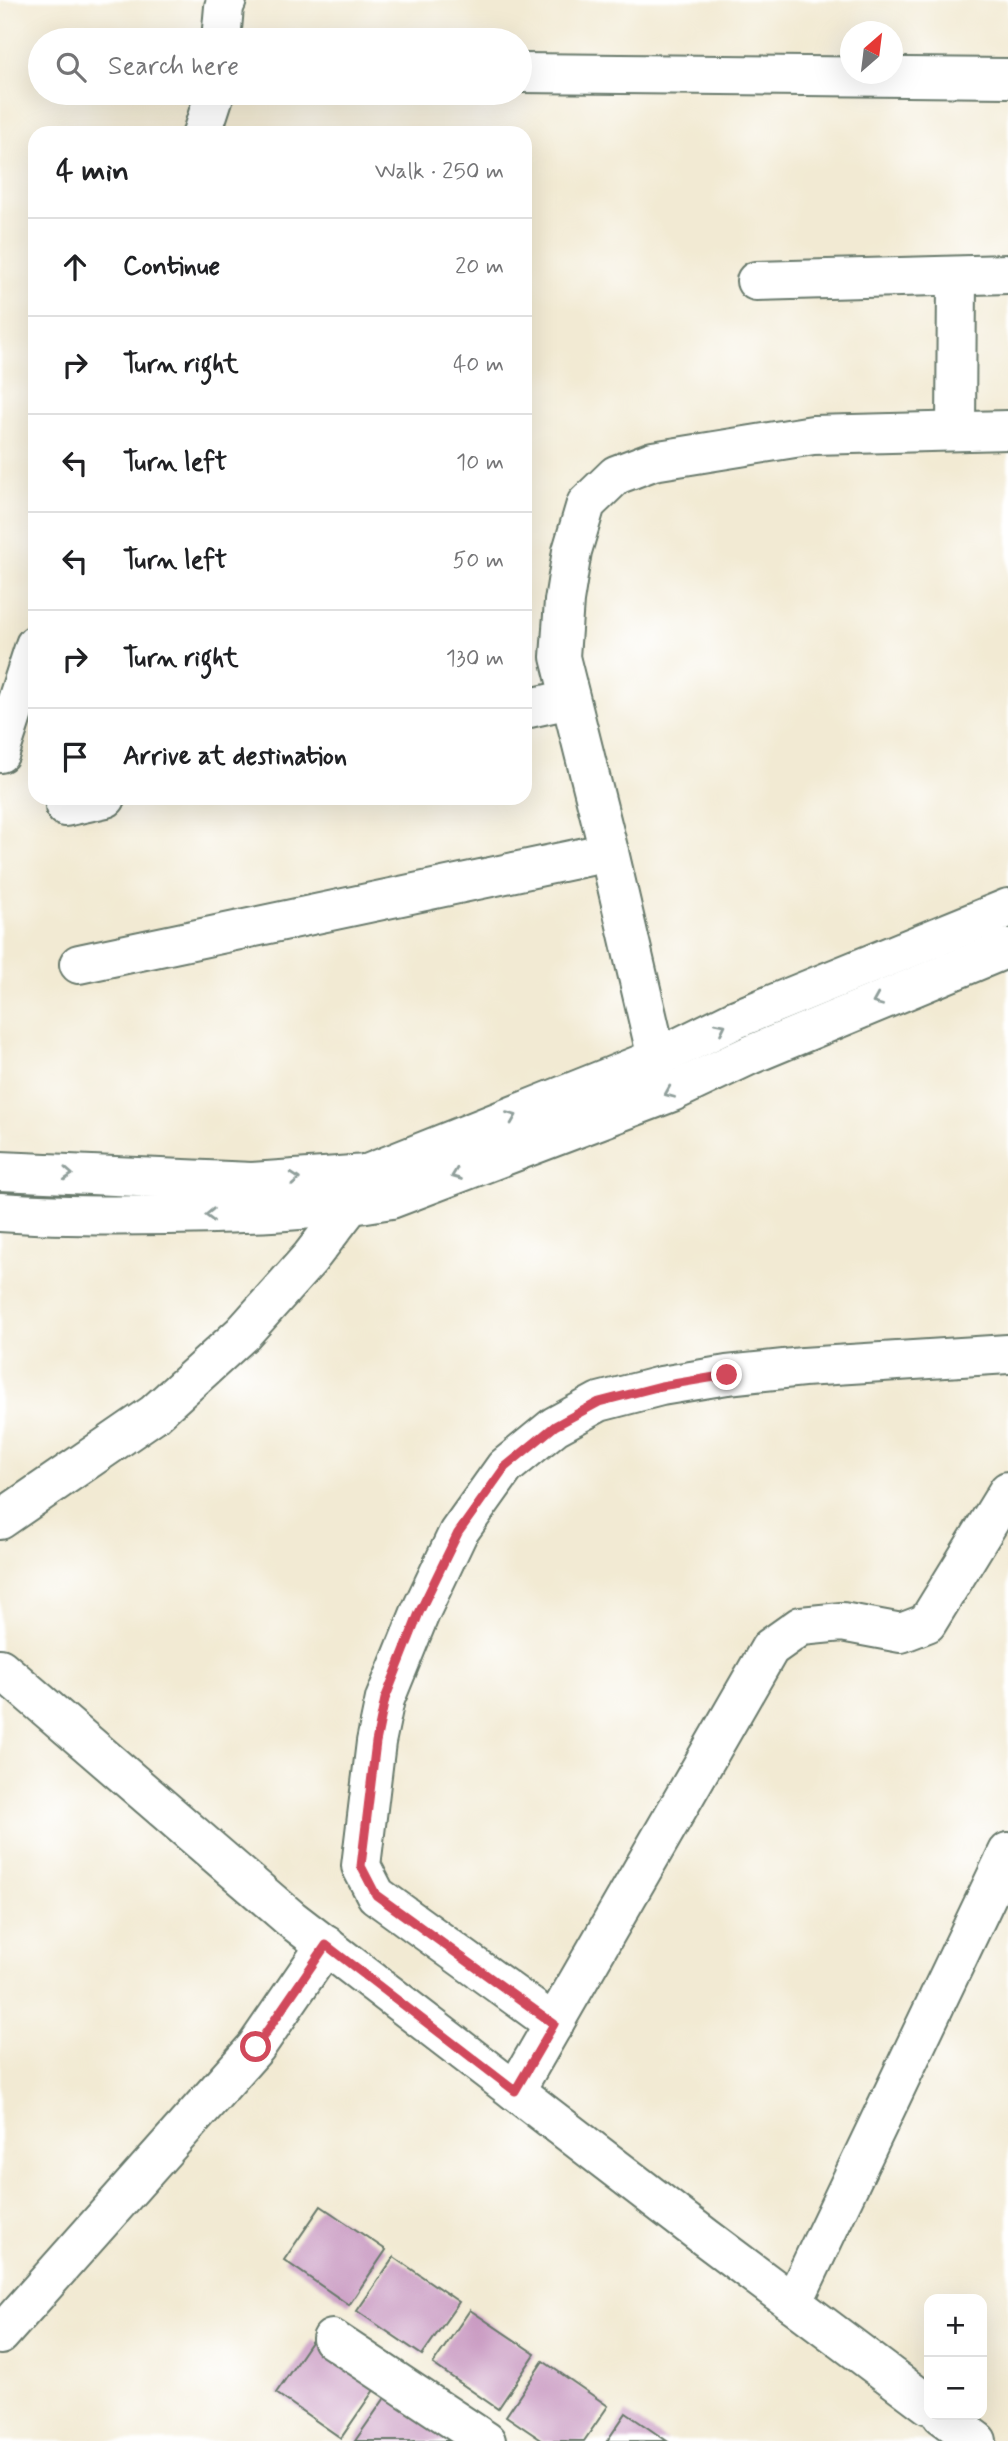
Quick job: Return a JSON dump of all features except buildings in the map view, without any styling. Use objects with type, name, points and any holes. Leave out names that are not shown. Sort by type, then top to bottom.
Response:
[{"type":"street","points":[[532,73],[1008,78]]},
{"type":"street","points":[[204,126],[211,105]]},
{"type":"street","points":[[756,281],[1008,274]]},
{"type":"street","points":[[956,431],[957,276]]},
{"type":"street","points":[[657,1058],[609,852],[559,657],[572,551],[586,504],[616,475],[653,461],[813,435],[1008,430]]},
{"type":"street","points":[[0,753],[28,667]]},
{"type":"street","points":[[532,707],[570,699]]},
{"type":"street","points":[[65,807],[74,805]]},
{"type":"street","points":[[79,964],[609,852]]},
{"type":"street","points":[[0,1212],[63,1216],[235,1214],[358,1190],[657,1058],[733,1020],[1008,908]]},
{"type":"street","points":[[0,1171],[251,1182],[358,1190],[391,1199],[660,1097],[750,1055],[1008,948]]},
{"type":"street","points":[[900,951],[919,984]]},
{"type":"street","points":[[0,1520],[153,1414],[243,1333],[310,1258],[358,1190]]},
{"type":"street","points":[[554,2024],[376,1895],[361,1866],[376,1742],[385,1699],[419,1613],[458,1533],[505,1467],[555,1426],[599,1402],[661,1386],[727,1375],[803,1367],[1008,1354]]},
{"type":"street","points":[[515,2091],[770,1648],[802,1626],[842,1622],[901,1633],[927,1623],[1008,1491]]},
{"type":"street","points":[[0,1668],[281,1910],[924,2401]]},
{"type":"street","points":[[793,2303],[1008,1852]]},
{"type":"street","points":[[0,2335],[256,2047],[326,1945]]},
{"type":"street","points":[[332,2339],[486,2441]]},
{"type":"street","points":[[949,2420],[977,2441]]},
{"type":"route","points":[[256,2047],[326,1945],[515,2091],[554,2024],[376,1895],[361,1866],[376,1742],[385,1699],[419,1613],[458,1533],[505,1467],[555,1426],[599,1402],[661,1386],[727,1375]]}]
